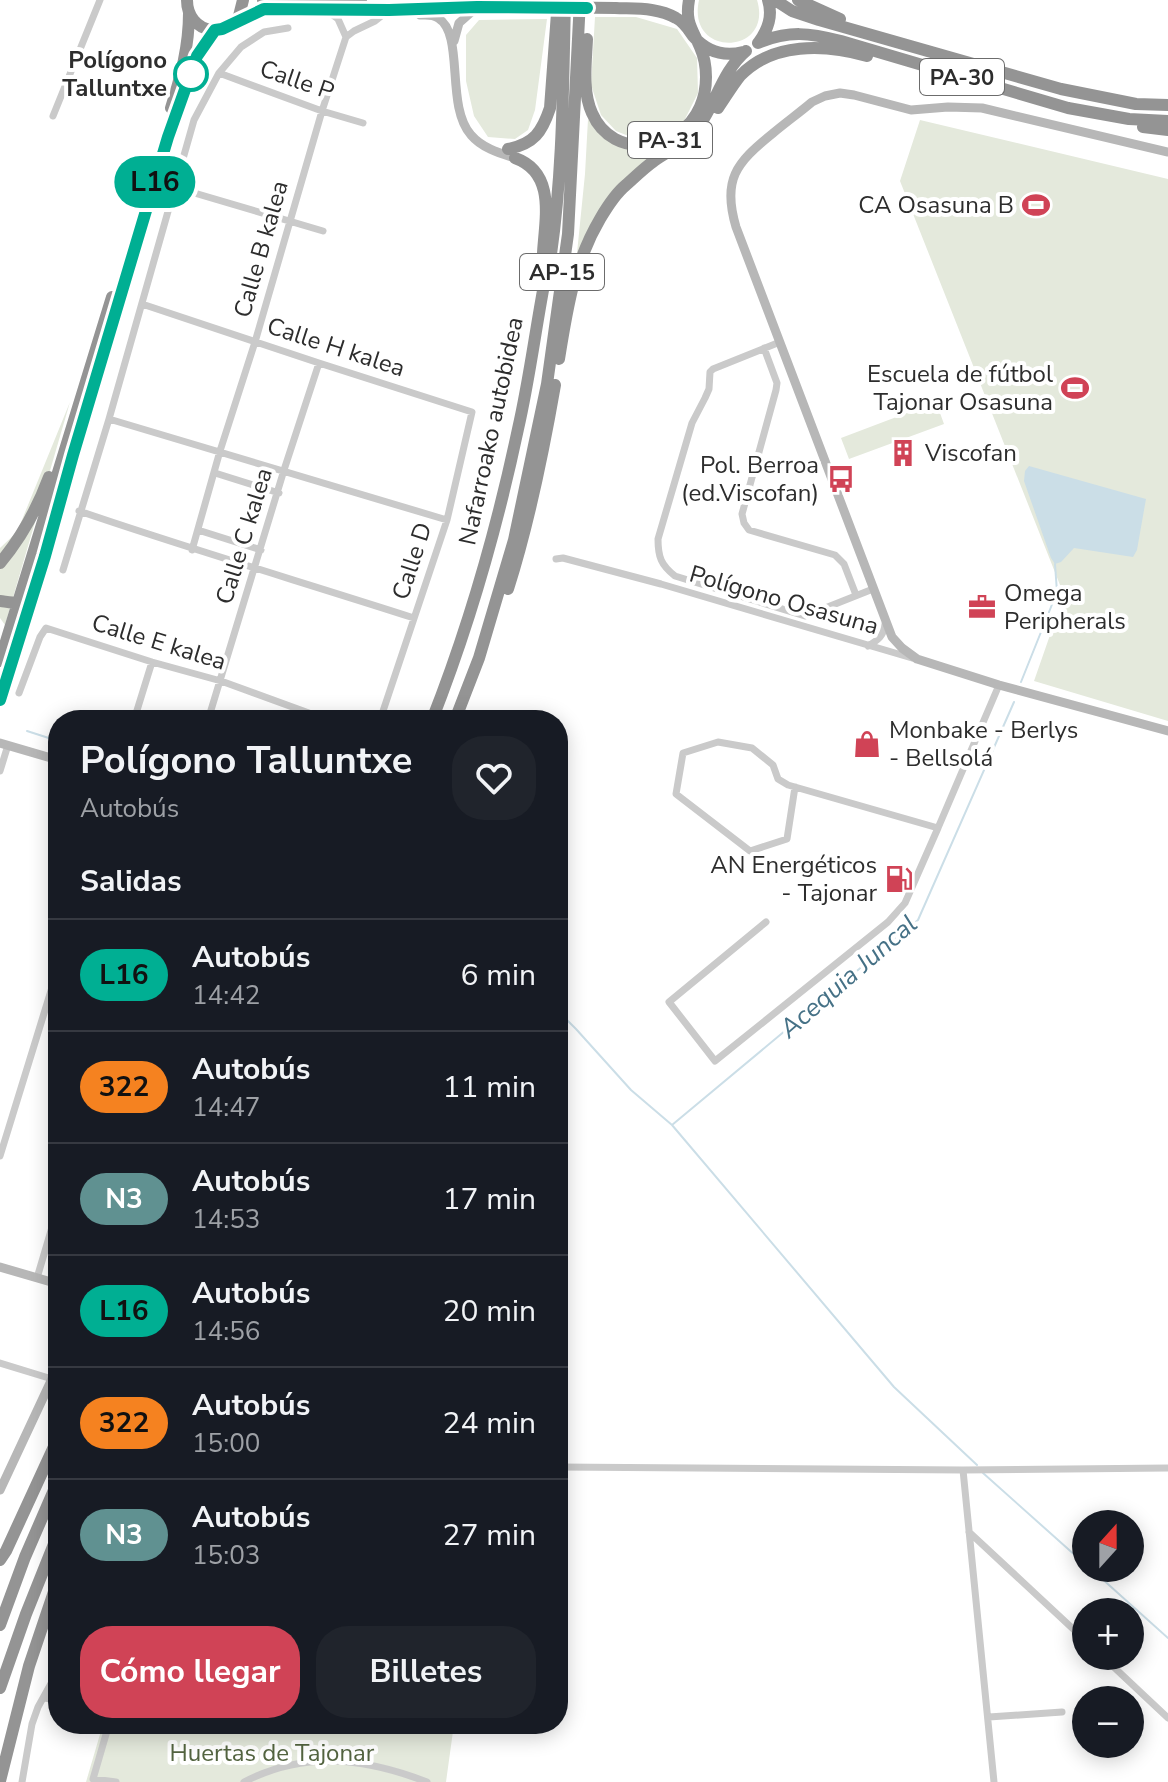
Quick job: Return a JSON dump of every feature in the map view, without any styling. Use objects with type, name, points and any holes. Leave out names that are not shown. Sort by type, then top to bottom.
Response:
[{"type":"highway","points":[[234,22],[243,0]]},
{"type":"highway","points":[[263,0],[389,10],[477,7],[650,9],[682,22],[706,48],[719,54],[733,55],[746,51]]},
{"type":"highway","points":[[186,5],[200,26],[215,30],[264,9],[361,0]]},
{"type":"highway","points":[[544,284],[541,261],[546,200],[535,171],[515,156],[534,138],[550,108],[557,13],[563,0]]},
{"type":"highway","name":"Nafarroako autobidea","points":[[436,710],[480,580],[495,525],[550,264],[562,114],[563,0]]},
{"type":"highway","name":"Nafarroako autobidea","points":[[459,710],[479,658],[514,540],[547,384],[568,234],[580,0]]},
{"type":"highway","name":"PA-31","points":[[587,0],[587,99],[596,121],[607,133],[621,141],[638,145],[663,143],[679,134],[692,121],[704,98],[706,78],[704,57],[696,39]]},
{"type":"highway","points":[[689,0],[687,14],[696,39]]},
{"type":"highway","points":[[758,43],[766,32],[770,18],[768,0]]},
{"type":"highway","name":"PA-30","points":[[775,0],[803,15],[1061,89],[1136,104],[1168,105]]},
{"type":"highway","points":[[798,0],[835,17],[904,38],[937,54]]},
{"type":"highway","points":[[0,661],[174,98],[189,38],[186,5]]},
{"type":"highway","points":[[0,700],[165,147],[197,56],[215,30]]},
{"type":"highway","name":"PA-30","points":[[746,51],[769,38],[791,33],[811,34],[1068,108],[1129,119],[1168,121]]},
{"type":"highway","points":[[638,176],[687,147],[702,132],[741,76],[756,64],[788,50],[825,48],[861,54],[933,75],[972,80]]},
{"type":"highway","points":[[479,658],[498,621],[520,549],[547,430],[568,298],[592,232],[617,193],[696,130],[736,60],[746,51]]},
{"type":"highway","points":[[1009,91],[1037,106],[1101,121],[1168,130]]},
{"type":"highway","points":[[0,563],[17,543],[35,513],[66,426],[79,404]]},
{"type":"highway","points":[[0,601],[18,602],[27,593],[35,570],[45,556]]},
{"type":"highway","points":[[0,594],[8,595],[22,606],[17,628],[19,640]]},
{"type":"highway","points":[[0,608],[10,627]]},
{"type":"highway","points":[[0,1560],[48,1460]]},
{"type":"highway","points":[[0,1569],[48,1471]]},
{"type":"highway","points":[[0,1625],[48,1504]]},
{"type":"highway","points":[[0,1688],[48,1559]]},
{"type":"highway","points":[[0,1781],[29,1666],[48,1610]]},
{"type":"street","points":[[53,116],[100,0]]},
{"type":"street","points":[[326,3],[346,37],[389,10],[437,17],[445,23],[453,48],[456,96],[461,118],[472,136],[489,148],[515,156]]},
{"type":"street","points":[[453,48],[459,23],[477,7]]},
{"type":"street","points":[[63,570],[194,120],[219,73],[241,47],[264,32],[288,28]]},
{"type":"street","name":"Calle B kalea","points":[[192,550],[346,37]]},
{"type":"street","name":"Calle P","points":[[219,73],[363,123]]},
{"type":"street","points":[[917,659],[892,637],[885,622],[736,227],[730,192],[734,174],[744,158],[812,102],[840,93],[911,110],[982,108],[1168,152]]},
{"type":"street","points":[[165,147],[178,173]]},
{"type":"street","points":[[174,187],[323,231]]},
{"type":"street","name":"Calle H kalea","points":[[142,304],[472,412]]},
{"type":"street","points":[[780,342],[710,372],[709,389],[692,423],[658,539],[658,555],[663,567],[675,576],[805,616],[873,589]]},
{"type":"street","points":[[764,348],[777,383],[742,514],[744,523],[749,530],[835,555],[844,564],[856,595]]},
{"type":"street","name":"Calle C kalea","points":[[211,710],[319,363]]},
{"type":"street","name":"Calle D","points":[[383,710],[447,520],[472,412]]},
{"type":"street","points":[[109,419],[447,520]]},
{"type":"street","points":[[215,473],[279,493]]},
{"type":"street","points":[[79,511],[192,550],[414,618]]},
{"type":"street","points":[[198,530],[261,550]]},
{"type":"street","name":"Polígono Osasuna","points":[[556,559],[563,558],[661,584],[999,685],[1168,731]]},
{"type":"street","points":[[868,646],[882,636],[885,622]]},
{"type":"street","name":"Calle E kalea","points":[[19,693],[46,628],[221,681],[301,710]]},
{"type":"street","points":[[137,710],[152,662]]},
{"type":"street","points":[[766,922],[669,1002],[715,1061],[888,922],[905,903],[999,685]]},
{"type":"street","points":[[795,787],[787,839],[750,851],[676,794],[683,753],[718,742],[752,748],[773,765],[778,779],[795,787],[938,828]]},
{"type":"street","points":[[0,771],[4,744],[48,757]]},
{"type":"street","points":[[0,1156],[48,1000]]},
{"type":"street","points":[[37,1278],[48,1241]]},
{"type":"street","points":[[0,1267],[48,1281]]},
{"type":"street","points":[[0,1363],[48,1378]]},
{"type":"street","points":[[0,1490],[48,1388]]},
{"type":"street","points":[[568,1467],[1168,1468]]},
{"type":"street","points":[[963,1470],[994,1782]]},
{"type":"street","points":[[969,1532],[1072,1628]]},
{"type":"street","points":[[1117,1670],[1168,1718]]},
{"type":"street","points":[[22,1782],[32,1724],[48,1690]]},
{"type":"street","points":[[44,1698],[48,1699]]},
{"type":"street","points":[[989,1717],[1062,1712]]},
{"type":"street","points":[[106,1734],[93,1779],[116,1782]]},
{"type":"street","points":[[244,1782],[285,1767],[336,1761],[395,1769],[427,1782]]},
{"type":"green space","points":[[699,0],[757,0],[759,18],[753,32],[743,40],[730,43],[716,40],[705,33],[698,19]]},
{"type":"green space","points":[[595,17],[636,17],[677,29],[697,58],[698,93],[683,123],[672,133],[656,139],[636,139],[616,131],[601,115],[591,85]]},
{"type":"green space","points":[[547,19],[535,110],[528,130],[515,139],[488,137],[474,116],[466,81],[466,35],[479,20]]},
{"type":"green space","points":[[588,119],[597,130],[635,150],[655,152],[577,253],[585,174]]},
{"type":"green space","name":"Escuela de fútbol Tajonar Osasuna","points":[[920,120],[1168,179],[1168,721],[1034,681],[1064,595],[900,181]]},
{"type":"green space","points":[[70,402],[5,625],[0,618],[0,548],[17,532]]},
{"type":"green space","points":[[936,402],[944,424],[849,459],[841,438]]},
{"type":"green space","name":"Huertas de Tajonar","points":[[100,1734],[453,1734],[446,1782],[86,1782]]},
{"type":"shaded area","points":[[1029,466],[1146,499],[1133,557],[1074,548],[1055,564],[1024,481]]},
{"type":"waterway","name":"Acequia Juncal","points":[[1021,682],[1057,592],[1055,564]]},
{"type":"waterway","name":"Acequia Juncal","points":[[672,1125],[918,920],[1014,702]]},
{"type":"waterway","points":[[27,731],[48,738]]},
{"type":"waterway","name":"Acequia Juncal","points":[[568,1021],[631,1090],[672,1125],[894,1387],[977,1465]]},
{"type":"waterway","name":"Acequia Juncal","points":[[983,1473],[1072,1552]]},
{"type":"waterway","name":"Acequia Juncal","points":[[1106,1582],[1168,1638]]},
{"type":"bus line","name":"L16","points":[[0,700],[168,137],[197,56],[215,30],[264,9],[587,8]]},
{"type":"place","name":"Polígono Talluntxe","points":[[191,74]]},
{"type":"place","name":"CA Osasuna B","points":[[1036,205]]},
{"type":"place","name":"Escuela de fútbol Tajonar Osasuna","points":[[1075,388]]},
{"type":"place","name":"Viscofan","points":[[903,453]]},
{"type":"place","name":"Pol. Berroa (ed.Viscofan)","points":[[841,479]]},
{"type":"place","name":"Omega Peripherals","points":[[982,607]]},
{"type":"place","name":"Monbake - Berlys - Bellsolá","points":[[867,744]]},
{"type":"place","name":"AN Energéticos - Tajonar","points":[[899,879]]}]
